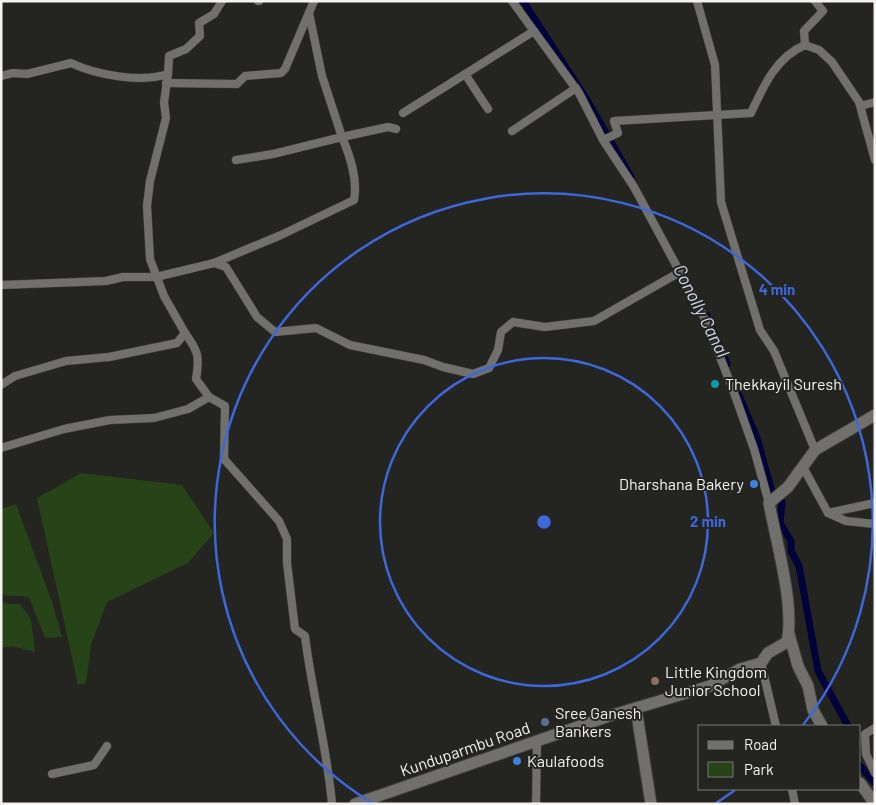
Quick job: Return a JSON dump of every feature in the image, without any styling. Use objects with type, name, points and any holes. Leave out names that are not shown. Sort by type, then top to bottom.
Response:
[{"type":"main road","points":[[821,725],[813,710],[808,686],[798,666],[788,634],[786,592],[775,499],[815,450],[875,415]]},
{"type":"main road","name":"Kunduparmbu Road","points":[[354,804],[636,708],[710,686],[740,669],[761,663],[768,653],[787,642],[788,634]]},
{"type":"main road","points":[[636,708],[651,804]]},
{"type":"main road","points":[[861,783],[875,804]]},
{"type":"street","points":[[222,1],[214,14],[200,23],[200,36],[186,49],[169,56],[166,83],[166,118],[152,165],[148,206],[150,259],[156,277],[185,333],[196,349],[199,361],[196,379],[209,397],[225,406],[224,459],[279,522],[287,538],[287,563],[295,629],[305,636],[311,683],[324,738],[332,804]]},
{"type":"street","points":[[166,83],[237,84],[245,76],[281,73],[286,69],[314,1]]},
{"type":"street","points":[[512,1],[576,88],[604,139],[634,186],[680,272],[716,344],[754,449],[775,499]]},
{"type":"street","points":[[697,1],[714,64],[718,114],[720,202],[760,330],[774,351],[815,450]]},
{"type":"street","points":[[805,45],[804,31],[823,11],[815,1]]},
{"type":"street","points":[[1,285],[106,281],[123,277],[156,277],[214,263],[281,235],[354,200],[355,192],[351,157],[342,137],[322,76],[309,13]]},
{"type":"street","points":[[403,113],[534,31]]},
{"type":"street","points":[[604,139],[618,132],[614,121],[750,113],[770,74],[797,48],[805,45],[818,50],[832,62],[861,106],[865,118],[866,135],[875,160]]},
{"type":"street","points":[[1,76],[13,73],[27,74],[71,62],[81,68],[126,76],[154,78],[168,74]]},
{"type":"street","points":[[465,74],[488,110]]},
{"type":"street","points":[[512,131],[576,88]]},
{"type":"street","points":[[861,106],[875,102]]},
{"type":"street","points":[[236,160],[273,154],[388,127],[396,129]]},
{"type":"street","points":[[214,263],[226,267],[257,316],[275,332],[316,328],[350,345],[424,360],[473,374],[488,368],[498,350],[501,332],[513,322],[545,327],[594,321],[680,272]]},
{"type":"street","points":[[1,385],[15,376],[66,360],[108,357],[177,343],[185,333]]},
{"type":"street","points":[[1,448],[64,429],[110,420],[154,418],[188,409],[209,397]]},
{"type":"street","points":[[803,467],[828,513],[846,521],[875,524]]},
{"type":"street","points":[[828,513],[875,503]]},
{"type":"street","points":[[761,663],[776,725]]},
{"type":"street","points":[[875,728],[866,734],[866,754],[875,773]]},
{"type":"street","points":[[536,804],[537,741]]},
{"type":"street","points":[[52,774],[94,765],[107,746]]},
{"type":"street","points":[[792,790],[795,804]]},
{"type":"green space","points":[[81,473],[182,485],[214,533],[188,563],[107,602],[91,645],[86,683],[78,685],[37,498]]},
{"type":"green space","points":[[16,504],[52,602],[62,637],[45,638],[29,597],[1,595],[1,509]]},
{"type":"green space","points":[[1,603],[20,604],[31,619],[35,652],[11,646],[1,648]]},
{"type":"waterway","name":"Conolly Canal","points":[[523,1],[587,100],[631,177]]},
{"type":"waterway","name":"Conolly Canal","points":[[707,316],[727,364]]},
{"type":"waterway","name":"Conolly Canal","points":[[738,393],[757,438],[773,496],[782,502],[780,523],[791,541],[791,551],[799,566],[818,671],[847,725]]},
{"type":"waterway","name":"Conolly Canal","points":[[861,767],[875,783]]},
{"type":"place","name":"Thekkayil Suresh","points":[[715,384]]},
{"type":"place","name":"Dharshana Bakery","points":[[754,484]]},
{"type":"place","name":"Little Kingdom Junior School","points":[[655,681]]},
{"type":"place","name":"Sree Ganesh Bankers","points":[[545,722]]},
{"type":"place","name":"Kaulafoods","points":[[517,761]]}]
